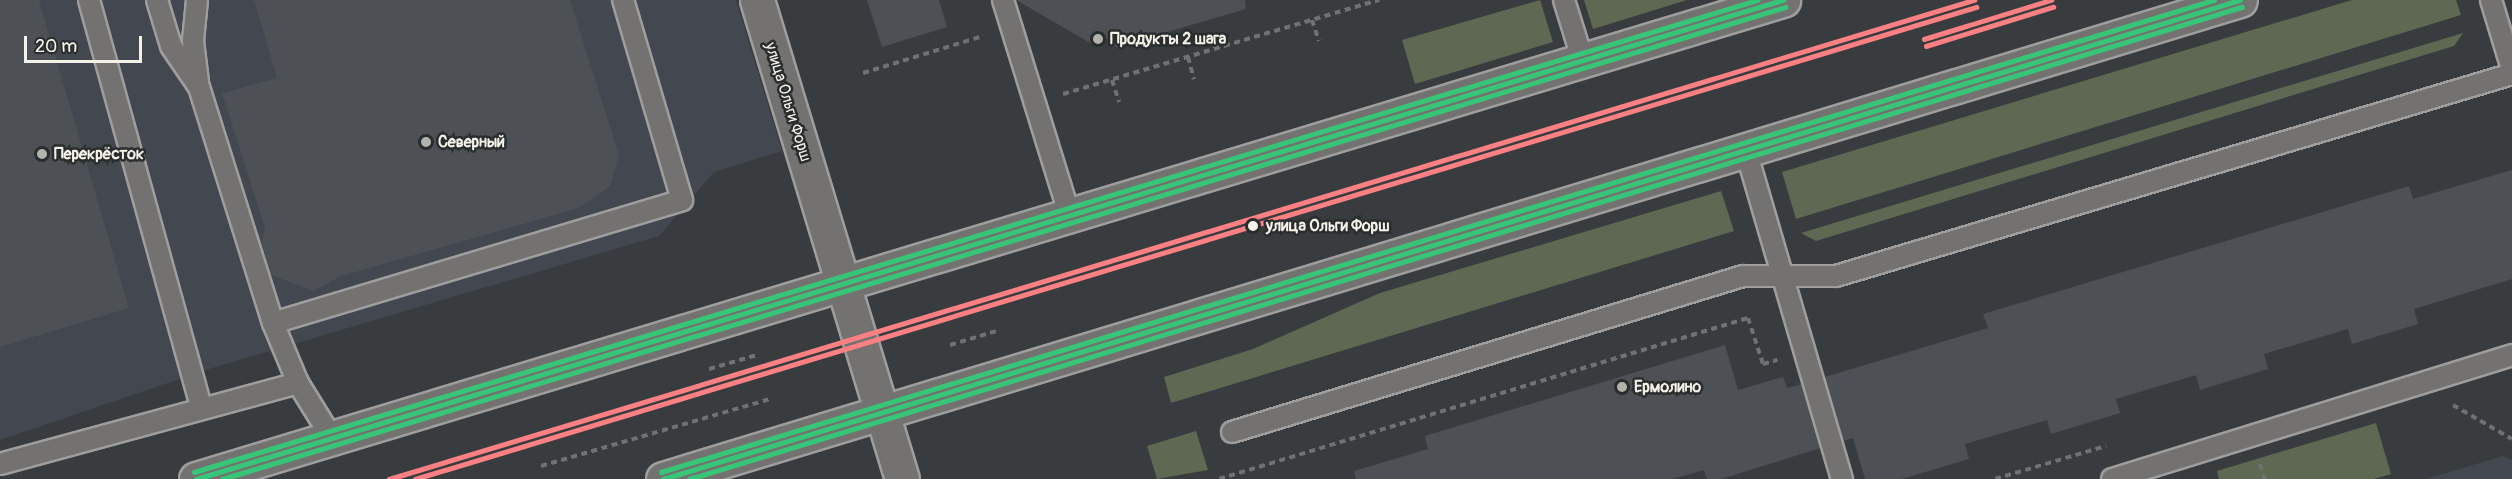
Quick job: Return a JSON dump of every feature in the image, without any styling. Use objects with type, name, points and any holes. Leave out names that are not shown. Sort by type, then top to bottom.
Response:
[{"type":"main road","name":"улица Ольги Форш","points":[[757,0],[902,479]]},
{"type":"main road","points":[[196,479],[1783,0]]},
{"type":"main road","points":[[663,479],[2240,0]]},
{"type":"lane","points":[[89,0],[201,407]]},
{"type":"lane","points":[[157,0],[171,46],[198,87]]},
{"type":"lane","points":[[197,0],[193,41],[198,87],[273,323],[298,383],[332,438]]},
{"type":"lane","points":[[273,323],[682,200],[623,0]]},
{"type":"lane","points":[[1003,0],[1010,30],[1070,216]]},
{"type":"lane","points":[[1564,0],[1583,61]]},
{"type":"lane","points":[[2491,0],[2512,69]]},
{"type":"lane","points":[[1232,432],[1743,276],[1836,276],[2512,74]]},
{"type":"lane","points":[[1746,151],[1842,479]]},
{"type":"lane","points":[[2112,479],[2512,354]]},
{"type":"lane","points":[[0,464],[201,407],[298,383]]},
{"type":"path","points":[[1052,98],[1379,0]]},
{"type":"path","points":[[1312,20],[1319,41]]},
{"type":"path","points":[[863,73],[1010,30]]},
{"type":"path","points":[[1188,57],[1194,79]]},
{"type":"path","points":[[1112,80],[1119,102]]},
{"type":"path","points":[[1219,479],[1748,318],[1763,364],[1804,352]]},
{"type":"path","points":[[950,345],[996,331]]},
{"type":"path","points":[[709,369],[757,355]]},
{"type":"path","points":[[541,466],[770,399]]},
{"type":"shaded area","points":[[0,0],[736,0],[782,151],[714,172],[659,236],[209,369],[0,440]]},
{"type":"shaded area","points":[[2503,456],[2512,460],[2512,479],[2426,479]]},
{"type":"green space","points":[[1540,0],[1553,42],[1415,84],[1402,40]]},
{"type":"green space","points":[[1584,0],[1687,0],[1593,29]]},
{"type":"green space","points":[[2352,0],[2456,0],[2461,15],[1796,219],[1782,172]]},
{"type":"green space","points":[[2463,33],[2454,46],[1816,241],[1801,233]]},
{"type":"green space","points":[[1721,191],[1734,231],[1171,403],[1164,377],[1253,349],[1380,293]]},
{"type":"green space","points":[[2376,423],[2391,474],[2374,479],[2219,479],[2217,471]]},
{"type":"green space","points":[[1196,431],[1208,470],[1157,479],[1147,446]]},
{"type":"building","name":"Перекрёсток","points":[[0,0],[39,0],[129,308],[0,347]]},
{"type":"building","name":"Северный","points":[[254,0],[570,0],[619,155],[610,186],[579,208],[341,276],[313,291],[271,275],[262,243],[265,228],[222,93],[277,78]]},
{"type":"building","points":[[867,0],[939,0],[947,27],[882,47]]},
{"type":"building","points":[[1016,0],[1245,0],[1246,9],[1116,47],[1107,39],[1092,44]]},
{"type":"building","points":[[2512,170],[2512,279],[2414,309],[2418,324],[2352,344],[2348,329],[2264,354],[2268,369],[2200,390],[2196,375],[2116,399],[2120,413],[2051,434],[2047,420],[1965,444],[1969,459],[1902,479],[1865,479],[1853,438],[1843,441],[1825,377],[1988,328],[1983,314],[2409,186],[2413,199]]},
{"type":"building","points":[[1725,345],[1738,390],[1783,377],[1787,388],[1802,384],[1821,448],[1721,479],[1707,479],[1704,470],[1673,479],[1356,479],[1354,471],[1428,449],[1425,436]]},
{"type":"transit line","points":[[194,472],[1757,0]]},
{"type":"transit line","points":[[196,479],[1783,0]]},
{"type":"transit line","points":[[389,479],[1974,0]]},
{"type":"transit line","points":[[1924,39],[2051,0]]},
{"type":"transit line","points":[[661,472],[2214,0]]},
{"type":"transit line","points":[[663,479],[2240,0]]},
{"type":"transit line","points":[[222,479],[1785,7]]},
{"type":"transit line","points":[[415,479],[1976,7]]},
{"type":"transit line","points":[[1926,46],[2053,7]]},
{"type":"transit line","points":[[689,479],[2242,7]]},
{"type":"place","name":"Продукты 2 шага","points":[[1098,39]]},
{"type":"place","name":"Северный","points":[[426,142]]},
{"type":"place","name":"Перекрёсток","points":[[42,154]]},
{"type":"place","name":"улица Ольги Форш","points":[[1253,226]]},
{"type":"place","name":"Ермолино","points":[[1622,387]]}]
